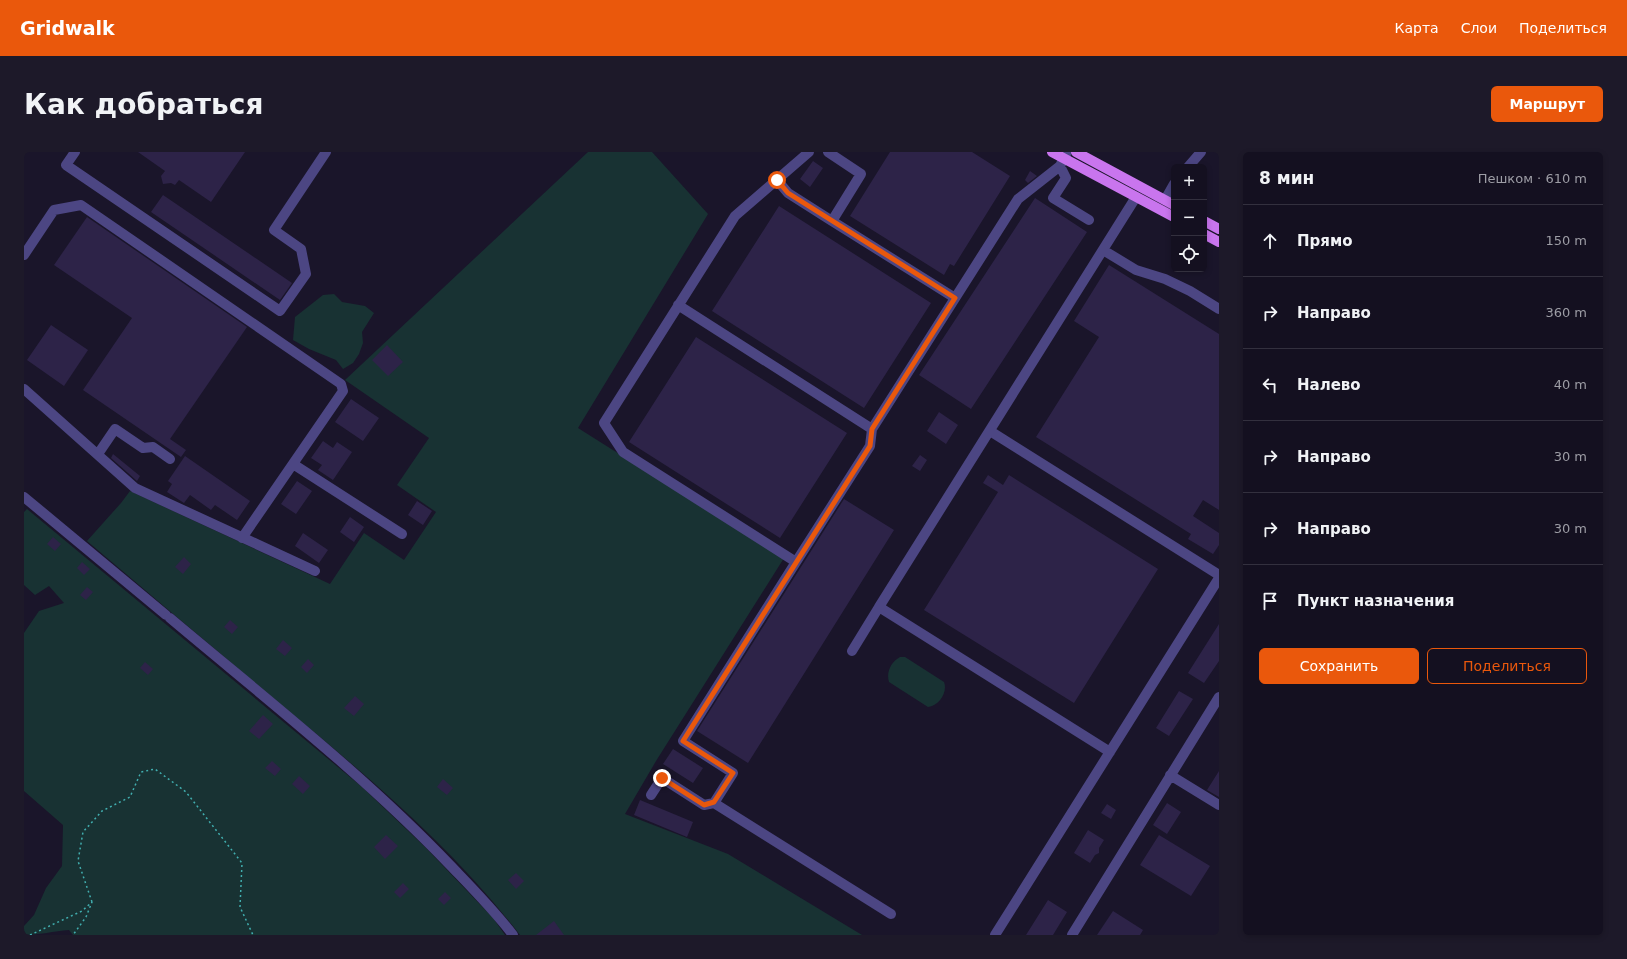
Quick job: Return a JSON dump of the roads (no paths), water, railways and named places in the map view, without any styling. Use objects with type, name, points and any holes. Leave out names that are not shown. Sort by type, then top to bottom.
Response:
[{"type":"main road","points":[[1052,152],[1171,215]]},
{"type":"main road","points":[[1076,152],[1170,202]]},
{"type":"main road","points":[[1207,223],[1219,229]]},
{"type":"main road","points":[[1207,236],[1219,242]]},
{"type":"street","points":[[75,152],[66,165],[280,311],[306,274],[301,248],[274,230],[326,152]]},
{"type":"street","points":[[796,562],[623,452],[604,423],[735,216],[810,152]]},
{"type":"street","points":[[828,152],[862,174],[832,221]]},
{"type":"street","points":[[1191,164],[1201,152]]},
{"type":"street","points":[[1064,159],[1066,178],[1053,198],[1088,220]]},
{"type":"street","points":[[651,794],[662,778],[704,805],[714,802],[733,773],[683,741],[870,446],[872,429],[1018,199],[1064,159]]},
{"type":"street","points":[[777,180],[788,193],[955,298]]},
{"type":"street","points":[[852,651],[1136,197]]},
{"type":"street","points":[[24,255],[54,210],[81,205],[341,384],[343,391],[242,538]]},
{"type":"street","points":[[1103,250],[1136,270],[1165,279],[1190,291],[1219,309]]},
{"type":"street","points":[[678,305],[872,429]]},
{"type":"street","points":[[24,389],[135,488],[315,571]]},
{"type":"street","points":[[98,454],[115,429],[143,448],[153,447],[170,459]]},
{"type":"street","points":[[990,431],[1219,575]]},
{"type":"street","points":[[293,464],[402,534]]},
{"type":"street","points":[[24,497],[365,782],[428,842],[498,914],[513,935]]},
{"type":"street","points":[[995,935],[1219,578]]},
{"type":"street","points":[[879,607],[1110,752]]},
{"type":"street","points":[[1072,935],[1219,697]]},
{"type":"street","points":[[1170,775],[1219,805]]},
{"type":"street","points":[[714,802],[891,914]]}]
